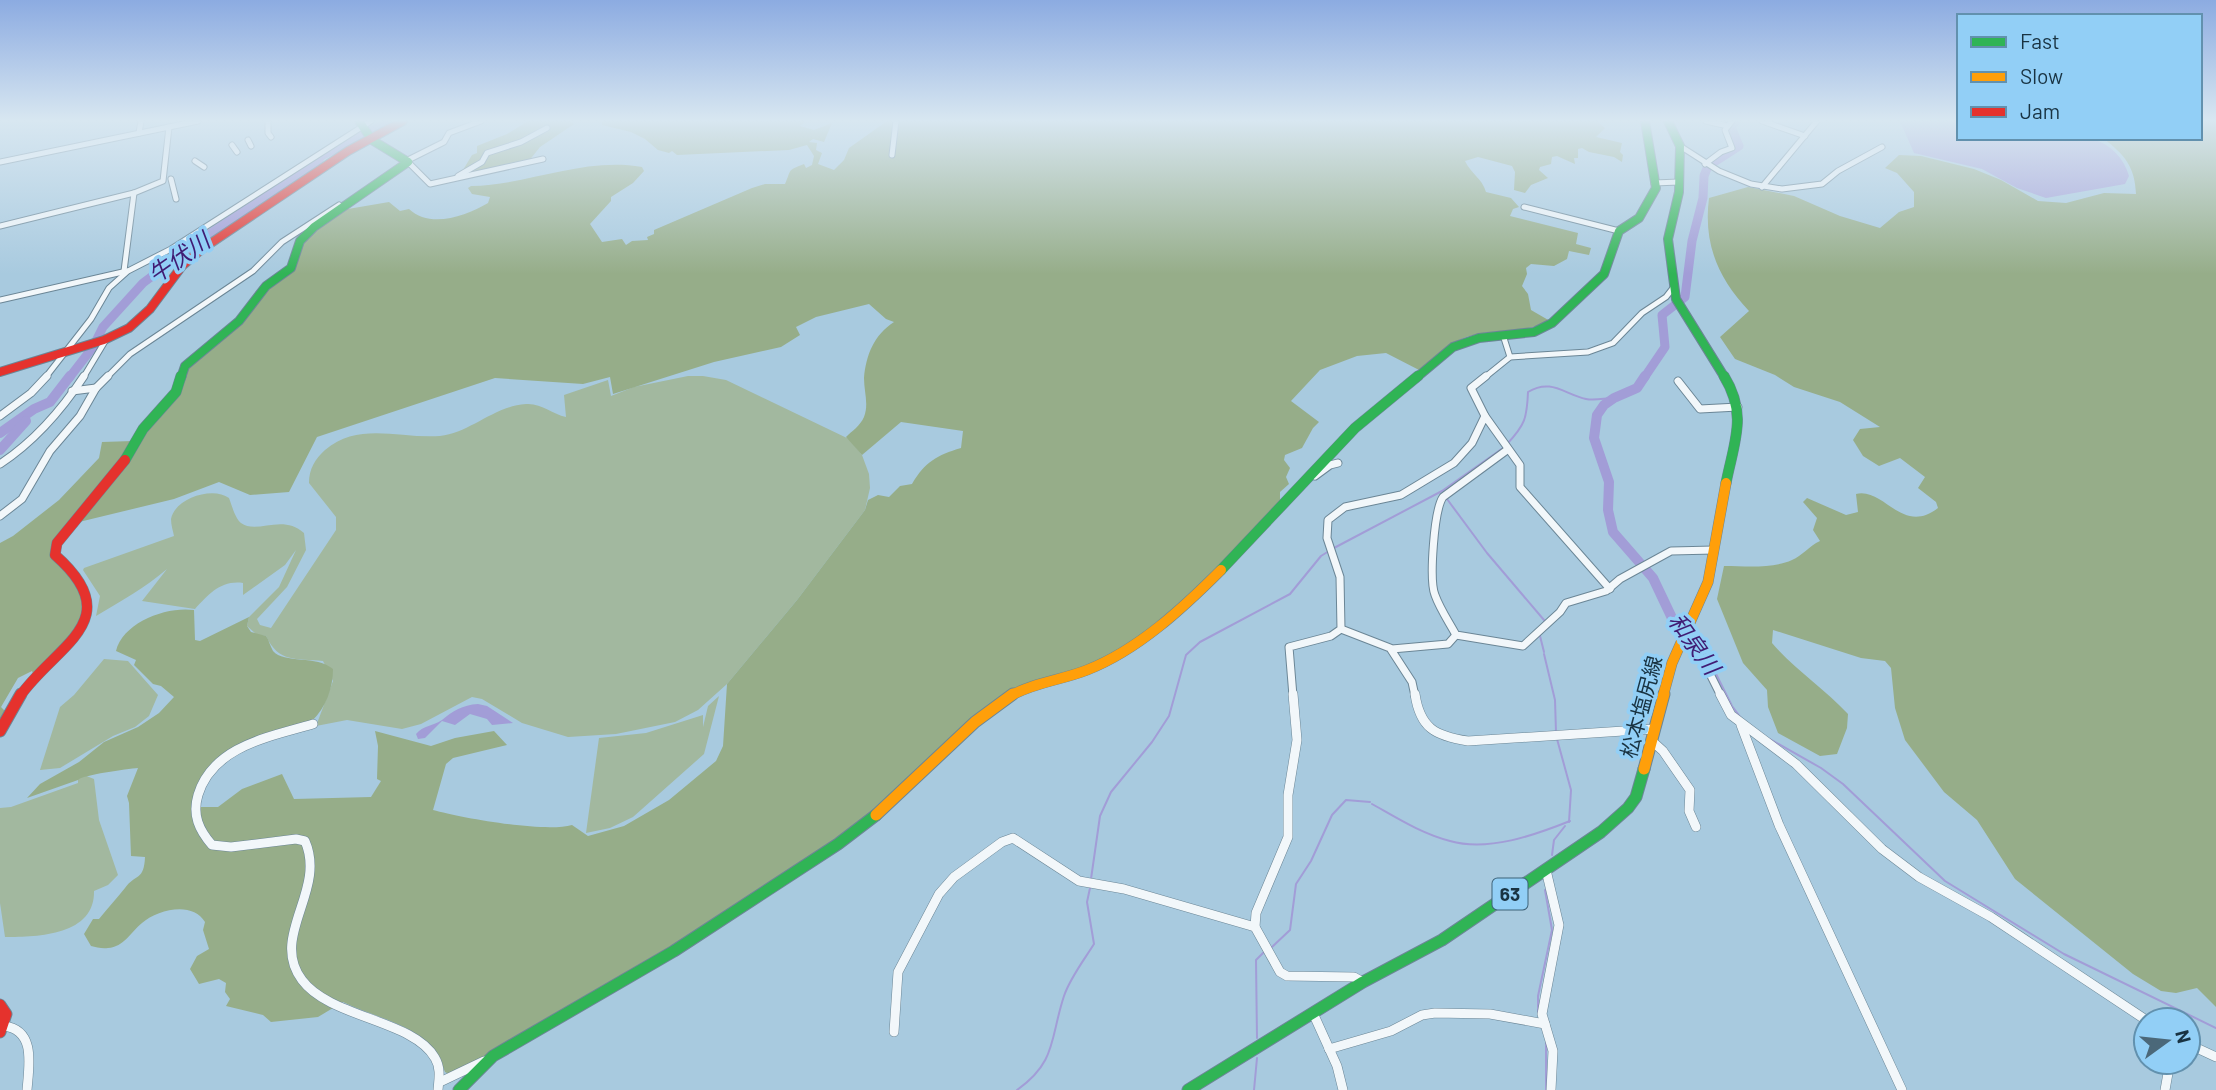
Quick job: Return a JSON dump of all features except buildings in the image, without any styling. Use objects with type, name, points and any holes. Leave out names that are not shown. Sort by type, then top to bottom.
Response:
[{"type":"street","points":[[0,226],[134,193],[163,181],[164,172]]},
{"type":"street","points":[[0,300],[126,271],[171,249],[289,172]]},
{"type":"street","points":[[0,372],[105,339],[129,328],[145,316],[170,279],[202,249],[318,172]]},
{"type":"street","points":[[0,731],[19,697],[71,642],[84,617],[87,600],[83,586],[55,555],[57,543],[120,469],[143,429],[176,392],[185,366],[194,356],[239,321],[266,286],[290,268],[300,241],[313,227],[393,172]]},
{"type":"street","points":[[417,172],[430,184],[482,172]]},
{"type":"street","points":[[457,177],[466,172]]},
{"type":"street","points":[[313,724],[245,745],[222,758],[207,772],[202,782],[197,795],[196,821],[202,834],[212,845],[230,847],[296,839],[305,841],[310,848],[311,863],[303,907],[292,938],[290,957],[294,972],[306,985],[358,1015],[406,1033],[426,1046],[435,1057],[438,1088],[674,951],[838,844],[901,796],[970,724],[1003,699],[1090,669],[1118,654],[1202,590],[1355,428],[1453,347],[1465,341],[1534,332],[1552,323],[1604,274],[1619,231],[1643,213],[1656,188],[1651,172]]},
{"type":"street","name":"松本塩尻線","points":[[1188,1090],[1312,1012],[1442,940],[1601,832],[1628,808],[1641,783],[1672,663],[1708,582],[1738,429],[1738,407],[1733,391],[1678,302],[1673,288],[1668,239],[1679,172]]},
{"type":"street","points":[[1721,172],[1762,187],[1782,189],[1822,184],[1837,172]]},
{"type":"street","points":[[1762,187],[1775,172]]},
{"type":"street","points":[[171,179],[176,199]]},
{"type":"street","points":[[1654,183],[1679,182]]},
{"type":"street","points":[[0,416],[39,385],[70,350],[109,288],[126,271],[134,193]]},
{"type":"street","points":[[235,289],[269,252],[311,221],[362,194]]},
{"type":"street","points":[[1524,207],[1619,231]]},
{"type":"street","points":[[0,516],[22,499],[50,451],[80,416],[96,388],[137,349],[248,274]]},
{"type":"street","points":[[1610,589],[1520,487],[1520,465],[1485,416],[1471,388],[1510,357],[1559,355],[1602,348],[1613,343],[1645,310],[1666,298],[1673,288]]},
{"type":"street","points":[[1503,335],[1510,357]]},
{"type":"street","points":[[0,464],[35,436],[59,412],[105,339]]},
{"type":"street","points":[[1681,383],[1700,409],[1715,406],[1738,407]]},
{"type":"street","points":[[72,391],[96,388]]},
{"type":"street","points":[[1341,629],[1340,577],[1327,538],[1328,520],[1345,507],[1401,495],[1454,463],[1472,443],[1485,416]]},
{"type":"street","points":[[1456,635],[1434,593],[1434,533],[1438,503],[1443,496],[1505,447]]},
{"type":"street","points":[[1308,477],[1338,463]]},
{"type":"street","points":[[1456,635],[1522,646],[1560,612],[1566,603],[1610,589],[1620,579],[1671,551],[1714,550]]},
{"type":"street","points":[[1341,629],[1392,649],[1448,644],[1456,635]]},
{"type":"street","points":[[1341,629],[1331,636],[1289,647],[1297,740],[1288,795],[1288,837],[1256,913],[1255,927],[1280,972],[1287,976],[1354,977],[1363,982]]},
{"type":"street","points":[[1686,634],[1704,662],[1725,706],[1741,724],[1796,764],[1882,849],[1919,877],[2001,924],[2132,1011]]},
{"type":"street","points":[[1392,649],[1390,654],[1412,682],[1417,712],[1423,722],[1444,735],[1488,740],[1615,734],[1655,729]]},
{"type":"street","points":[[1741,724],[1779,825],[1902,1090]]},
{"type":"street","points":[[1652,741],[1658,744],[1678,780],[1690,790],[1689,811],[1696,827]]},
{"type":"street","points":[[894,1032],[898,972],[939,894],[954,877],[1002,842],[1013,838],[1079,881],[1125,889],[1255,927]]},
{"type":"street","points":[[1546,870],[1559,925],[1542,1014],[1553,1051],[1551,1090]]},
{"type":"street","points":[[0,1005],[6,1014],[2,1029],[15,1026],[22,1031],[29,1052],[27,1090]]},
{"type":"street","points":[[1312,1012],[1337,1066],[1343,1090]]},
{"type":"street","points":[[1329,1049],[1391,1031],[1422,1015],[1435,1013],[1490,1014],[1545,1024]]},
{"type":"street","points":[[459,1090],[493,1056]]},
{"type":"green space","points":[[558,172],[643,172],[633,183],[611,197],[611,201],[590,224],[602,242],[622,239],[626,245],[632,241],[648,240],[647,237],[654,234],[654,230],[752,188],[765,184],[785,184],[789,173],[1472,172],[1486,192],[1511,198],[1519,207],[1513,209],[1510,216],[1578,233],[1576,244],[1591,248],[1589,255],[1569,251],[1567,259],[1554,266],[1531,264],[1526,268],[1527,274],[1522,286],[1528,294],[1531,310],[1550,321],[1528,328],[1481,334],[1459,340],[1421,371],[1386,353],[1357,356],[1320,370],[1291,401],[1319,422],[1302,448],[1285,455],[1284,460],[1290,468],[1286,477],[1289,484],[1280,492],[1280,502],[1198,589],[1134,640],[1095,663],[1009,692],[901,791],[827,848],[728,913],[498,1051],[449,1074],[445,1072],[438,1056],[416,1034],[403,1026],[343,1002],[318,1017],[271,1022],[263,1015],[226,1006],[230,999],[225,992],[226,983],[219,979],[199,984],[190,969],[197,956],[209,949],[203,930],[205,922],[200,915],[192,911],[175,909],[157,914],[142,923],[119,945],[106,948],[91,946],[84,934],[93,919],[99,919],[143,870],[145,857],[131,856],[127,796],[138,768],[88,776],[27,798],[40,784],[79,762],[104,742],[138,727],[159,713],[174,697],[161,686],[153,684],[134,665],[136,660],[116,651],[127,632],[159,614],[183,609],[194,610],[195,640],[200,641],[249,617],[247,626],[251,632],[266,636],[278,655],[318,662],[333,669],[328,697],[312,721],[224,753],[200,780],[191,807],[218,807],[242,789],[282,774],[294,799],[371,797],[381,781],[377,779],[378,746],[375,731],[431,746],[455,738],[494,731],[507,745],[453,758],[446,764],[433,810],[524,826],[572,825],[588,836],[624,826],[669,800],[716,761],[723,746],[727,684],[797,600],[865,510],[868,500],[878,495],[889,497],[900,486],[912,484],[932,460],[961,448],[963,431],[901,422],[862,455],[846,437],[864,417],[864,378],[869,354],[876,339],[894,322],[886,319],[869,304],[816,317],[796,327],[800,335],[781,347],[714,362],[613,394],[610,377],[583,384],[495,378],[317,437],[289,492],[250,495],[219,482],[174,499],[79,522],[190,364],[229,332],[266,289],[289,272],[309,234],[342,210],[389,202],[400,211],[409,209],[427,218],[448,218],[488,203],[490,197],[472,194],[468,188],[471,186]]},
{"type":"green space","points":[[1515,172],[1541,172],[1548,178],[1531,185],[1525,193],[1514,190]]},
{"type":"green space","points":[[1894,172],[1981,172],[2038,201],[2066,203],[2104,193],[2136,194],[2132,172],[2216,172],[2216,1007],[2197,988],[2176,993],[2161,991],[2133,974],[2015,879],[1977,820],[1944,792],[1905,740],[1895,708],[1891,668],[1885,661],[1861,658],[1773,630],[1772,643],[1848,714],[1847,728],[1837,754],[1820,756],[1778,733],[1768,707],[1767,690],[1743,663],[1717,599],[1724,566],[1784,563],[1820,541],[1813,530],[1817,518],[1803,502],[1807,498],[1846,515],[1858,512],[1856,494],[1876,497],[1894,509],[1914,517],[1938,508],[1936,502],[1918,488],[1925,477],[1900,458],[1879,466],[1863,456],[1853,440],[1860,429],[1880,427],[1840,402],[1794,387],[1775,375],[1735,359],[1720,337],[1749,311],[1729,286],[1711,246],[1708,231],[1709,198],[1748,187],[1794,196],[1840,216],[1880,228],[1899,212],[1914,207],[1914,192]]},
{"type":"green space","points":[[688,376],[726,380],[849,439],[862,455],[869,474],[870,488],[865,510],[797,600],[727,684],[698,710],[675,722],[616,734],[568,737],[522,723],[482,699],[472,697],[421,724],[402,729],[347,720],[316,726],[333,681],[323,661],[282,655],[266,636],[257,635],[247,626],[249,617],[279,587],[296,550],[285,565],[243,595],[243,583],[235,583],[216,589],[195,609],[142,601],[167,569],[96,616],[100,596],[84,568],[174,536],[171,519],[180,505],[196,496],[214,493],[229,498],[237,518],[247,526],[279,524],[296,527],[304,533],[306,550],[287,587],[257,619],[260,625],[271,628],[336,530],[336,517],[309,483],[311,469],[316,461],[338,441],[352,436],[380,433],[425,436],[451,434],[503,409],[526,404],[537,405],[566,417],[564,395],[608,380],[611,396],[634,387]]},
{"type":"green space","points":[[133,441],[119,467],[52,547],[52,557],[74,581],[81,596],[82,610],[78,624],[60,650],[34,676],[32,671],[18,678],[1,707],[6,712],[0,724],[0,543],[59,500],[99,458],[102,442]]},
{"type":"green space","points":[[104,659],[128,661],[158,695],[149,716],[135,727],[113,736],[60,768],[40,770],[60,707],[74,695]]},
{"type":"green space","points":[[719,696],[704,754],[633,817],[610,828],[586,833],[599,738],[646,733],[703,715],[703,727],[708,706]]},
{"type":"green space","points":[[84,775],[94,779],[99,820],[118,875],[108,885],[94,891],[92,906],[85,917],[75,925],[48,934],[5,937],[0,903],[0,808],[11,807],[78,783],[78,778]]},
{"type":"shaded area","points":[[1987,172],[2127,172],[2129,176],[2125,184],[2046,198],[2017,188]]},
{"type":"shaded area","points":[[478,704],[487,706],[513,723],[492,725],[487,719],[470,714],[455,725],[442,721],[425,738],[418,739],[416,734],[422,729],[439,722],[458,709]]},
{"type":"waterway","name":"牛伏川","points":[[69,378],[93,347],[103,327],[143,283],[202,239],[304,172]]},
{"type":"waterway","name":"和泉川","points":[[1644,378],[1665,347],[1662,315],[1685,297],[1692,241],[1703,198],[1706,172]]},
{"type":"waterway","name":"牛伏川","points":[[0,433],[34,409],[50,402],[70,376]]},
{"type":"waterway","name":"和泉川","points":[[1645,376],[1637,388],[1614,398],[1604,405],[1597,415],[1594,438],[1609,482],[1608,510],[1613,532],[1653,578],[1672,618],[1703,648]]},
{"type":"waterway","points":[[1507,444],[1524,421],[1528,392],[1536,388],[1557,388],[1589,400],[1614,398]]},
{"type":"waterway","points":[[0,450],[26,421]]},
{"type":"waterway","points":[[1334,548],[1442,491],[1503,448]]},
{"type":"waterway","points":[[1447,499],[1487,553],[1544,620]]},
{"type":"waterway","points":[[1091,879],[1100,816],[1111,792],[1152,742],[1169,716],[1186,655],[1200,642],[1290,594],[1321,556],[1329,551]]},
{"type":"waterway","points":[[1540,636],[1544,652]]},
{"type":"waterway","name":"和泉川","points":[[1703,648],[1732,706],[1741,718]]},
{"type":"waterway","points":[[1544,654],[1555,700],[1556,732]]},
{"type":"waterway","name":"和泉川","points":[[1768,738],[1821,768],[1843,784],[1945,881],[2064,954],[2216,1028]]},
{"type":"waterway","points":[[1557,739],[1571,790],[1569,821]]},
{"type":"waterway","points":[[1272,947],[1290,930],[1296,884],[1311,861],[1332,815],[1346,800],[1370,802]]},
{"type":"waterway","points":[[1372,804],[1430,834],[1465,844],[1511,840],[1569,821]]},
{"type":"waterway","points":[[1552,855],[1554,840],[1565,826]]},
{"type":"waterway","points":[[1017,1090],[1030,1080],[1046,1059],[1067,989],[1094,944],[1087,902],[1090,888]]},
{"type":"waterway","points":[[1538,1013],[1538,996],[1552,930],[1545,890]]},
{"type":"waterway","points":[[1257,1038],[1256,960],[1264,952]]},
{"type":"waterway","points":[[1546,1042],[1546,1090]]},
{"type":"waterway","points":[[1254,1090],[1257,1058]]},
{"type":"traffic: fast","points":[[125,460],[143,429],[176,392],[185,366],[239,321],[266,286],[291,268],[300,241],[314,227],[394,172]]},
{"type":"traffic: fast","points":[[1221,570],[1355,428],[1453,347],[1479,338],[1534,332],[1552,323],[1604,274],[1619,231],[1639,218],[1656,188],[1653,172]]},
{"type":"traffic: fast","points":[[1679,172],[1679,192],[1668,239],[1676,299],[1733,391],[1739,413],[1726,483]]},
{"type":"traffic: fast","points":[[1188,1090],[1363,982],[1442,940],[1601,832],[1628,808],[1636,797],[1644,769]]},
{"type":"traffic: fast","points":[[459,1090],[493,1056],[674,951],[838,844],[876,815]]},
{"type":"traffic: slow","points":[[1644,769],[1672,663],[1708,582],[1726,483]]},
{"type":"traffic: slow","points":[[876,815],[958,737],[993,708],[1021,690],[1088,670],[1122,652],[1176,612],[1221,570]]},
{"type":"traffic: jam","points":[[0,372],[104,340],[129,328],[150,309],[182,266],[202,249],[317,172]]},
{"type":"traffic: jam","points":[[0,731],[25,689],[70,644],[79,631],[87,603],[84,587],[55,555],[57,543],[125,460]]},
{"type":"traffic: jam","points":[[0,1005],[6,1014],[0,1032]]}]
